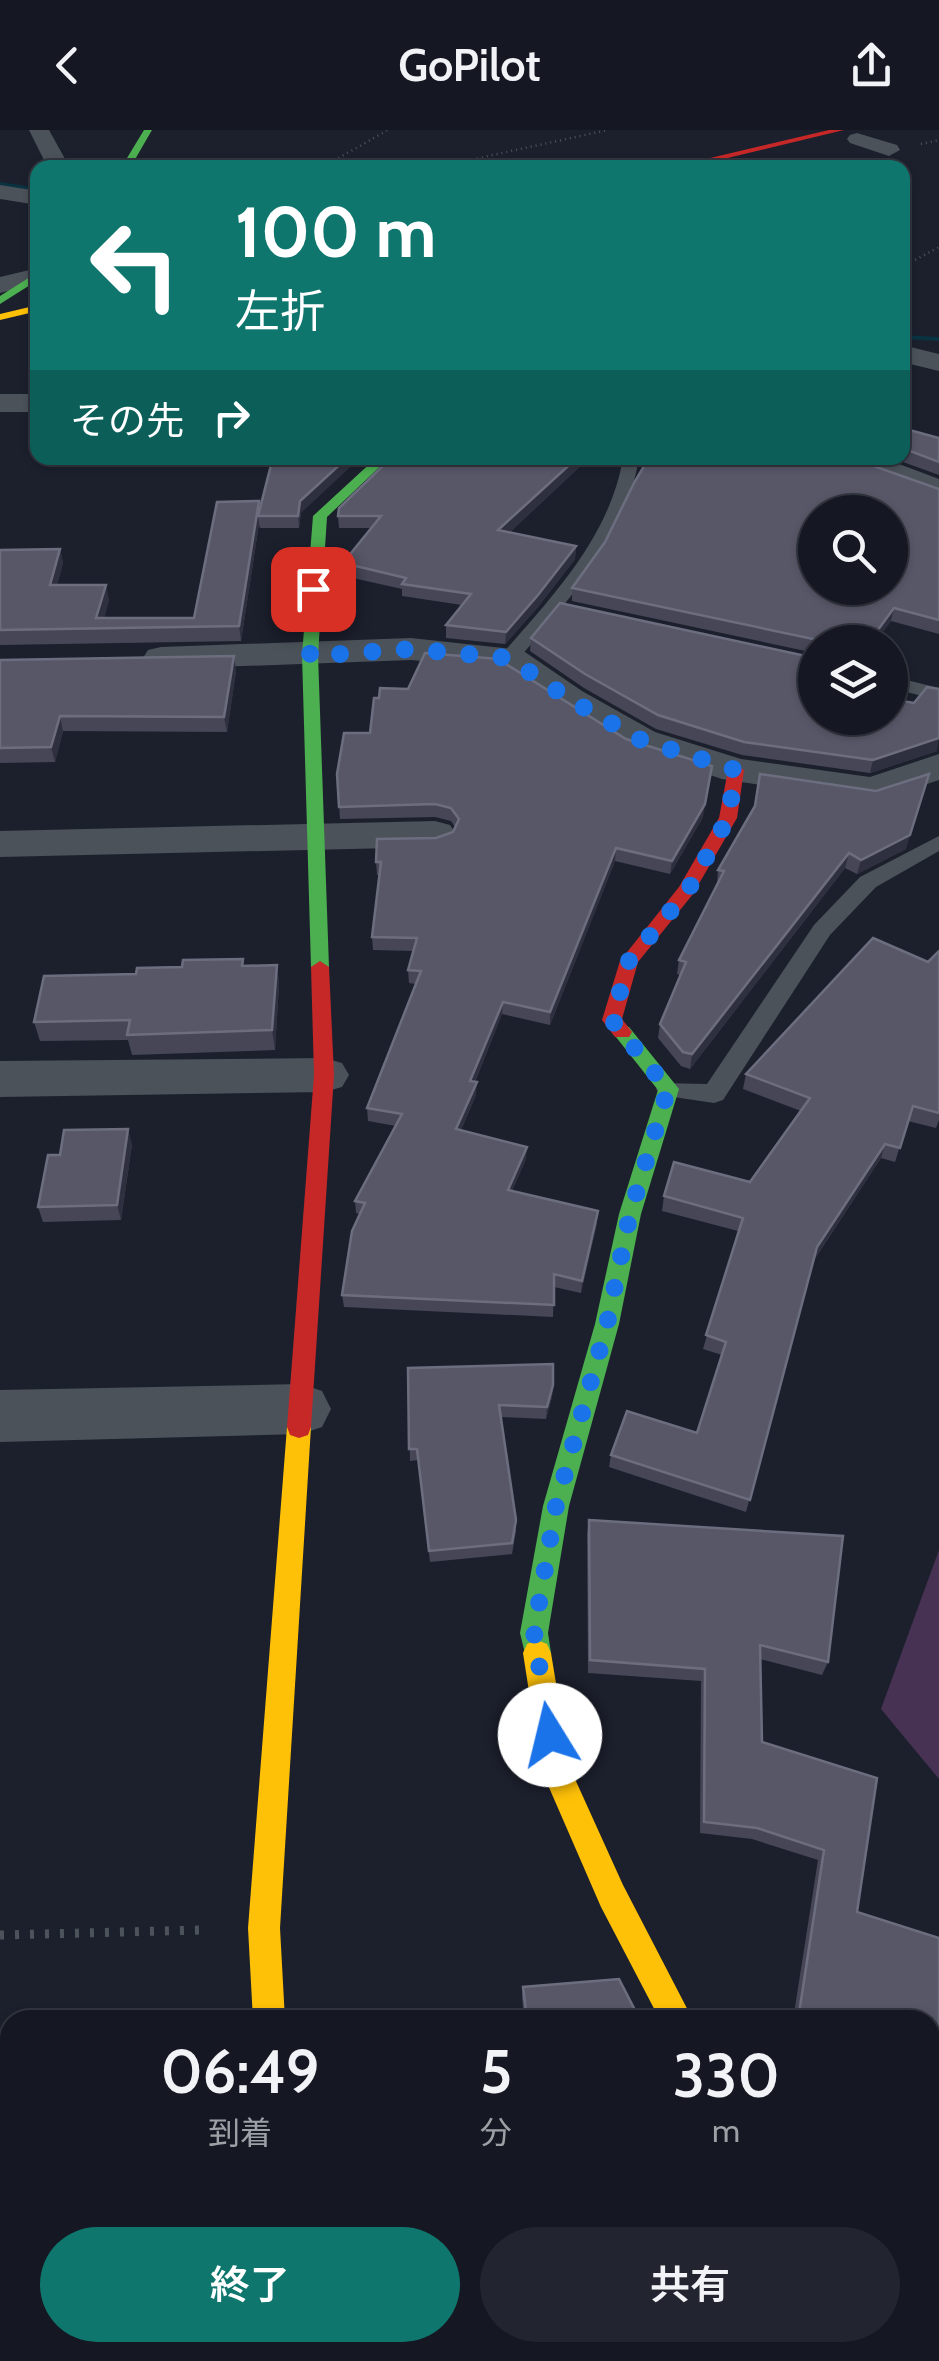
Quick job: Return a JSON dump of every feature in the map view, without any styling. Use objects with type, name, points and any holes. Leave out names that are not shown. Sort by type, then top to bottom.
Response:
[{"type":"main road","points":[[130,160],[148,130]]},
{"type":"main road","points":[[685,160],[804,130]]},
{"type":"main road","points":[[695,160],[848,134]]},
{"type":"main road","points":[[0,300],[30,280]]},
{"type":"main road","points":[[0,320],[30,313]]},
{"type":"main road","points":[[268,2010],[264,1928],[324,1076],[310,656],[320,516],[375,465]]},
{"type":"main road","points":[[672,2010],[612,1896],[556,1769],[534,1632],[556,1506],[607,1324],[630,1214],[668,1089],[612,1020],[629,961],[688,890],[728,818],[736,770]]},
{"type":"street","points":[[39,130],[55,160]]},
{"type":"street","points":[[848,134],[890,150]]},
{"type":"street","points":[[0,192],[30,197]]},
{"type":"street","points":[[0,285],[30,277]]},
{"type":"street","points":[[910,355],[939,363]]},
{"type":"street","points":[[0,403],[30,403]]},
{"type":"street","points":[[875,465],[939,490]]},
{"type":"street","points":[[136,658],[310,656],[412,649],[509,658],[569,699],[641,740],[736,770],[874,790],[939,766]]},
{"type":"street","points":[[0,844],[435,834]]},
{"type":"street","points":[[0,1079],[324,1076]]},
{"type":"street","points":[[0,1416],[301,1409]]},
{"type":"lane","points":[[509,658],[565,608],[617,512],[629,465]]},
{"type":"lane","points":[[908,686],[939,694]]},
{"type":"lane","points":[[668,1089],[714,1094],[822,930],[868,882],[939,842]]},
{"type":"path","points":[[335,160],[388,130]]},
{"type":"path","points":[[470,160],[608,130]]},
{"type":"path","points":[[910,263],[939,247]]},
{"type":"path","points":[[0,1935],[264,1928]]},
{"type":"shaded area","points":[[939,1550],[939,1779],[881,1709]]},
{"type":"building","points":[[910,430],[939,438],[939,462],[910,451]]},
{"type":"building","points":[[271,465],[339,465],[300,501],[298,516],[258,516]]},
{"type":"building","points":[[384,465],[569,465],[498,530],[576,546],[506,632],[446,625],[471,594],[402,584],[406,578],[343,563],[381,516],[338,516],[339,508]]},
{"type":"building","points":[[645,465],[871,465],[939,489],[939,620],[894,608],[882,625],[798,625],[798,636],[572,588],[605,542]]},
{"type":"building","points":[[259,501],[239,626],[0,630],[0,550],[60,549],[50,585],[106,585],[96,618],[194,618],[217,502]]},
{"type":"building","points":[[560,603],[798,654],[798,735],[908,735],[908,702],[914,703],[927,687],[939,689],[939,738],[873,760],[744,742],[658,715],[531,638]]},
{"type":"building","points":[[425,653],[498,659],[626,739],[712,766],[705,804],[672,861],[616,848],[550,1012],[503,1002],[470,1081],[477,1082],[456,1129],[527,1147],[508,1190],[598,1211],[582,1281],[554,1274],[554,1305],[342,1295],[352,1231],[365,1203],[355,1201],[402,1114],[367,1108],[421,971],[408,970],[417,938],[372,937],[381,862],[376,862],[377,839],[436,838],[453,832],[459,819],[451,808],[435,804],[339,807],[337,774],[344,733],[370,733],[374,698],[379,698],[380,688],[408,689]]},
{"type":"building","points":[[234,656],[224,717],[60,716],[51,747],[0,748],[0,660]]},
{"type":"building","points":[[760,774],[876,791],[929,774],[910,835],[861,860],[849,853],[692,1054],[683,1052],[660,1024],[686,962],[679,960],[724,871],[718,870],[755,806]]},
{"type":"building","points":[[873,938],[928,962],[939,951],[939,1113],[913,1106],[900,1148],[885,1144],[817,1247],[750,1500],[611,1455],[627,1411],[697,1433],[726,1342],[706,1335],[743,1218],[664,1196],[674,1162],[750,1182],[810,1098],[746,1074]]},
{"type":"building","points":[[243,959],[242,966],[277,965],[272,1030],[127,1035],[130,1020],[34,1022],[44,976],[136,974],[137,968],[182,967],[183,960]]},
{"type":"building","points":[[128,1129],[117,1205],[38,1207],[48,1155],[60,1155],[64,1130]]},
{"type":"building","points":[[553,1364],[547,1407],[499,1405],[516,1520],[512,1543],[429,1551],[417,1449],[409,1449],[408,1368]]},
{"type":"building","points":[[589,1520],[843,1536],[828,1662],[760,1645],[762,1742],[877,1778],[857,1912],[939,1938],[939,2010],[800,2010],[824,1850],[757,1828],[704,1822],[705,1669],[590,1660]]},
{"type":"building","points":[[619,1979],[635,2010],[526,2010],[523,1987]]},
{"type":"waterway","points":[[0,184],[30,189]]},
{"type":"waterway","points":[[910,337],[939,339]]},
{"type":"traffic: fast","points":[[130,160],[148,130]]},
{"type":"traffic: fast","points":[[0,301],[30,280]]},
{"type":"traffic: fast","points":[[320,967],[310,655],[320,516],[375,465]]},
{"type":"traffic: fast","points":[[537,1653],[534,1633],[556,1506],[607,1324],[630,1214],[669,1089],[622,1032]]},
{"type":"traffic: slow","points":[[0,317],[30,310]]},
{"type":"traffic: slow","points":[[268,2010],[264,1928],[299,1427]]},
{"type":"traffic: slow","points":[[537,1653],[556,1769],[612,1896],[672,2010]]},
{"type":"traffic: jam","points":[[707,160],[840,130]]},
{"type":"traffic: jam","points":[[622,1032],[612,1020],[629,961],[687,890],[728,818],[736,770]]},
{"type":"traffic: jam","points":[[299,1427],[324,1075],[320,967]]},
{"type":"route","points":[[313,589],[310,656],[412,649],[509,658],[569,699],[641,740],[736,770],[728,818],[688,890],[629,961],[612,1020],[668,1089],[630,1214],[607,1324],[556,1506],[534,1632],[550,1735]]}]
